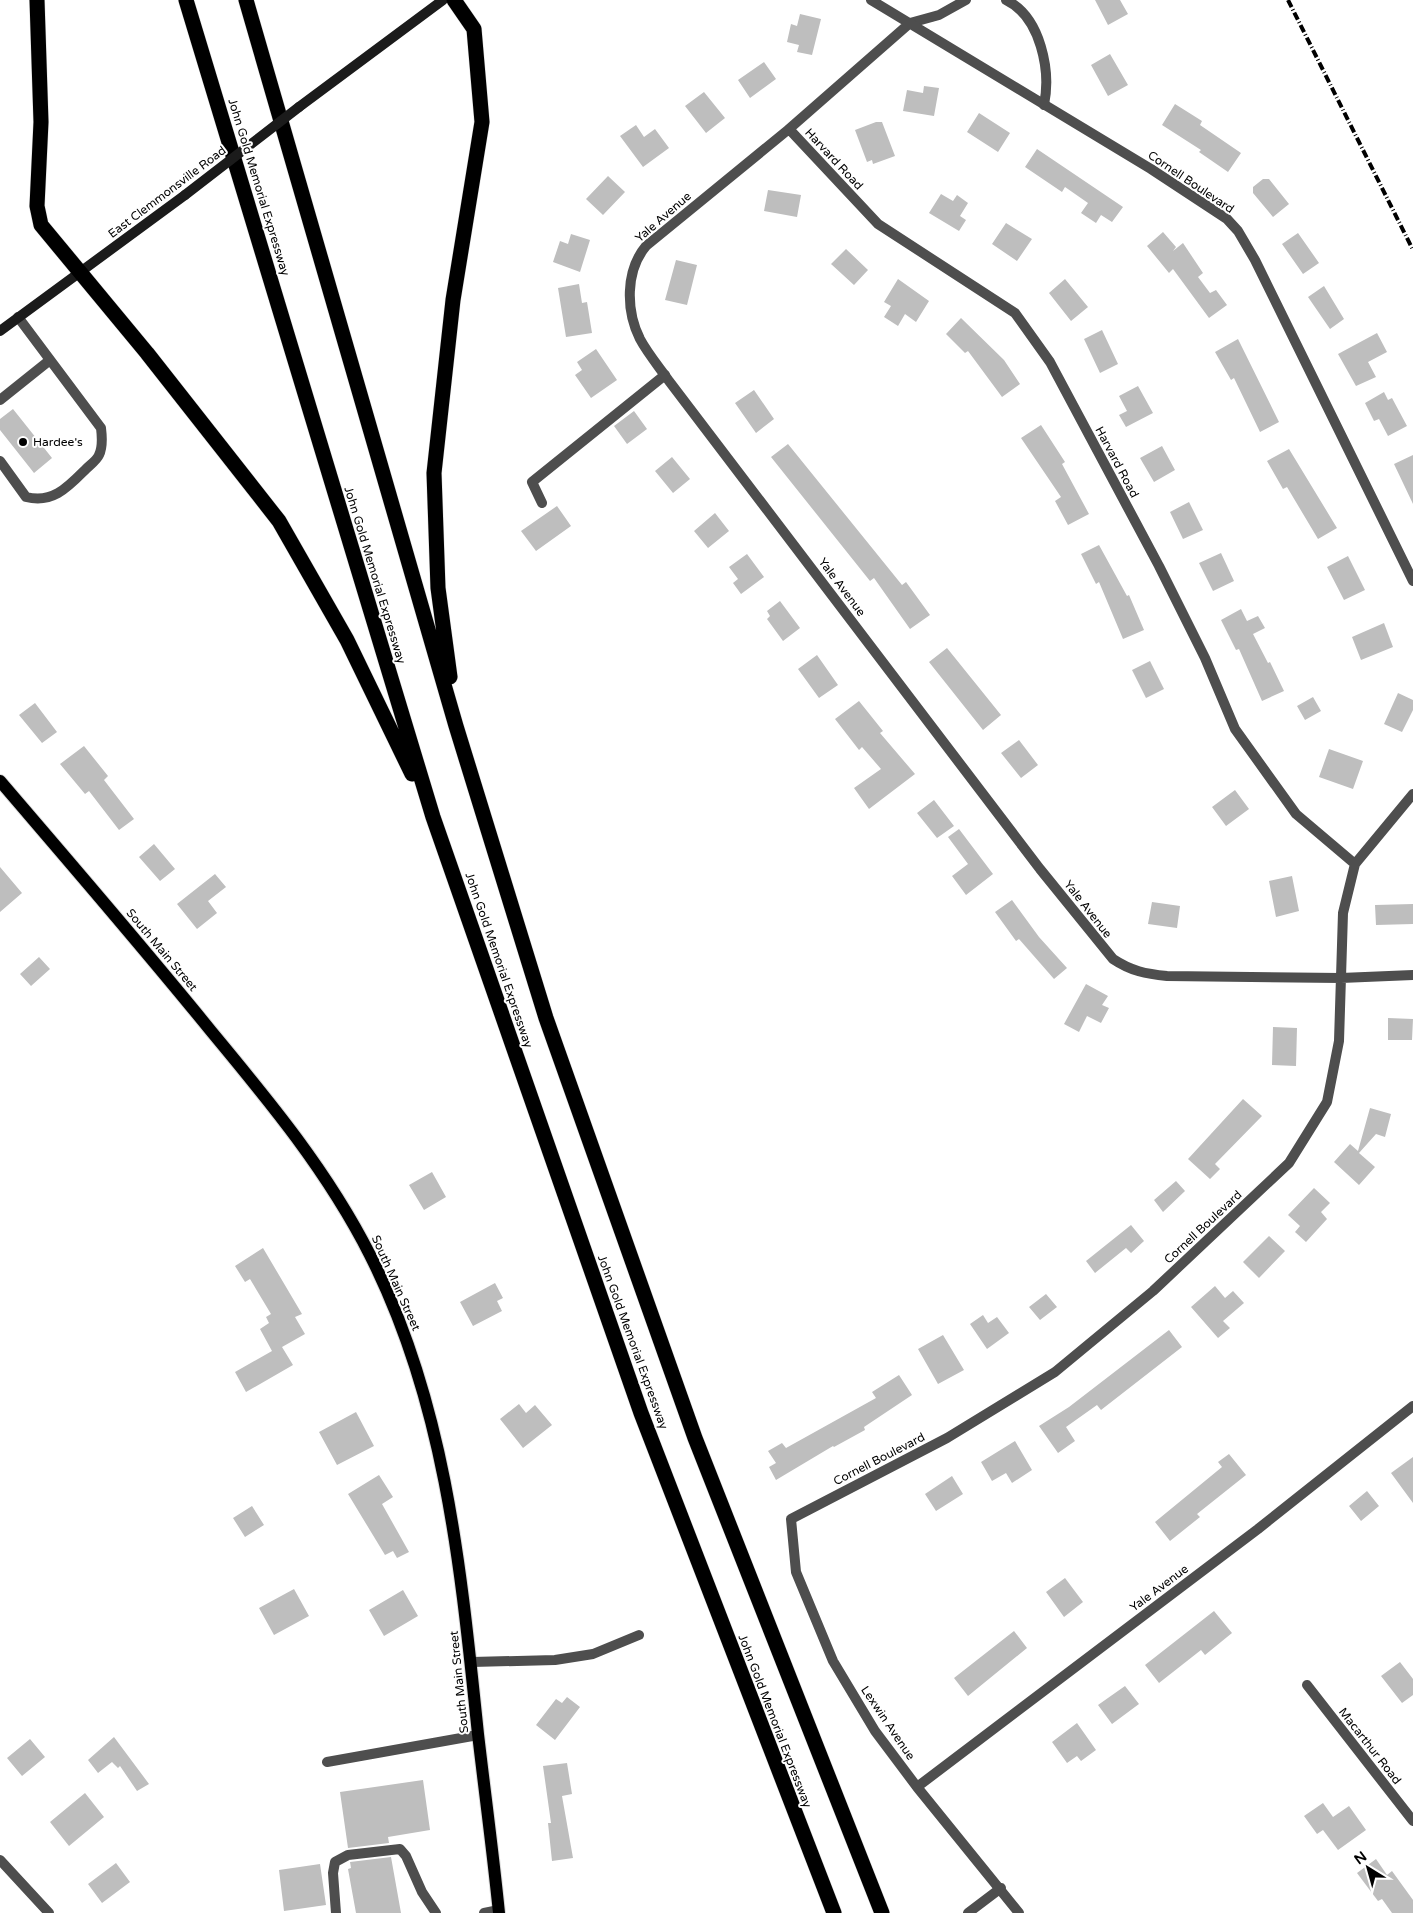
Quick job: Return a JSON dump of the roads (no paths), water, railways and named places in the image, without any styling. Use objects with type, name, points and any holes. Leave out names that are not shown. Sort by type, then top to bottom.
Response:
[{"type":"highway","points":[[37,0],[41,122],[38,206],[41,225],[147,352],[279,521],[347,640],[433,817]]},
{"type":"highway","name":"John Gold Memorial Expressway","points":[[186,0],[433,817],[641,1412],[834,1913]]},
{"type":"highway","name":"John Gold Memorial Expressway","points":[[246,0],[456,726],[546,1018],[692,1428],[882,1913]]},
{"type":"highway","points":[[454,0],[474,29],[482,122],[453,300],[434,473],[438,588],[456,726]]},
{"type":"main road","name":"East Clemmonsville Road","points":[[0,331],[185,195],[443,0]]},
{"type":"main road","name":"South Main Street","points":[[0,780],[141,945],[286,1122],[339,1198],[371,1257],[409,1346],[443,1464],[453,1521],[472,1662],[478,1735],[499,1911]]},
{"type":"street","name":"Cornell Boulevard","points":[[871,0],[1227,219],[1238,231],[1366,482],[1413,581]]},
{"type":"street","points":[[910,23],[939,14],[966,0]]},
{"type":"street","points":[[1006,0],[1017,5],[1027,16],[1038,36],[1048,88],[1044,105]]},
{"type":"street","name":"Yale Avenue","points":[[910,23],[788,129],[641,252],[630,284],[630,301],[634,325],[641,341],[1040,869],[1113,959],[1127,968],[1142,974],[1167,976],[1341,978],[1413,975]]},
{"type":"street","name":"Harvard Road","points":[[788,129],[878,224],[1015,313],[1050,362],[1159,566],[1205,658],[1236,729],[1296,814],[1355,864]]},
{"type":"street","points":[[0,461],[26,497],[36,500],[49,498],[66,490],[99,456],[102,442],[101,428],[18,318]]},
{"type":"street","points":[[0,400],[50,360]]},
{"type":"street","points":[[542,503],[532,482],[665,375]]},
{"type":"street","name":"Cornell Boulevard","points":[[791,1519],[947,1438],[1055,1372],[1154,1291],[1289,1163],[1327,1102],[1339,1041],[1343,913],[1355,864],[1413,794]]},
{"type":"street","name":"Yale Avenue","points":[[917,1787],[1258,1528],[1413,1406]]},
{"type":"street","name":"Lexwin Avenue","points":[[791,1519],[796,1572],[833,1661],[875,1731],[917,1787],[1001,1888],[1019,1913]]},
{"type":"street","points":[[472,1662],[555,1660],[593,1654],[639,1635]]},
{"type":"street","name":"Macarthur Road","points":[[1307,1685],[1413,1822]]},
{"type":"street","points":[[327,1762],[478,1735]]},
{"type":"street","points":[[336,1913],[335,1862],[348,1854],[400,1850],[406,1856],[422,1892],[436,1913]]},
{"type":"street","points":[[1,1863],[49,1913]]},
{"type":"street","points":[[968,1913],[1001,1888]]},
{"type":"street","points":[[484,1913],[499,1911]]},
{"type":"railway","points":[[1288,0],[1413,250]]},
{"type":"place","name":"Hardee's","points":[[23,442]]}]
